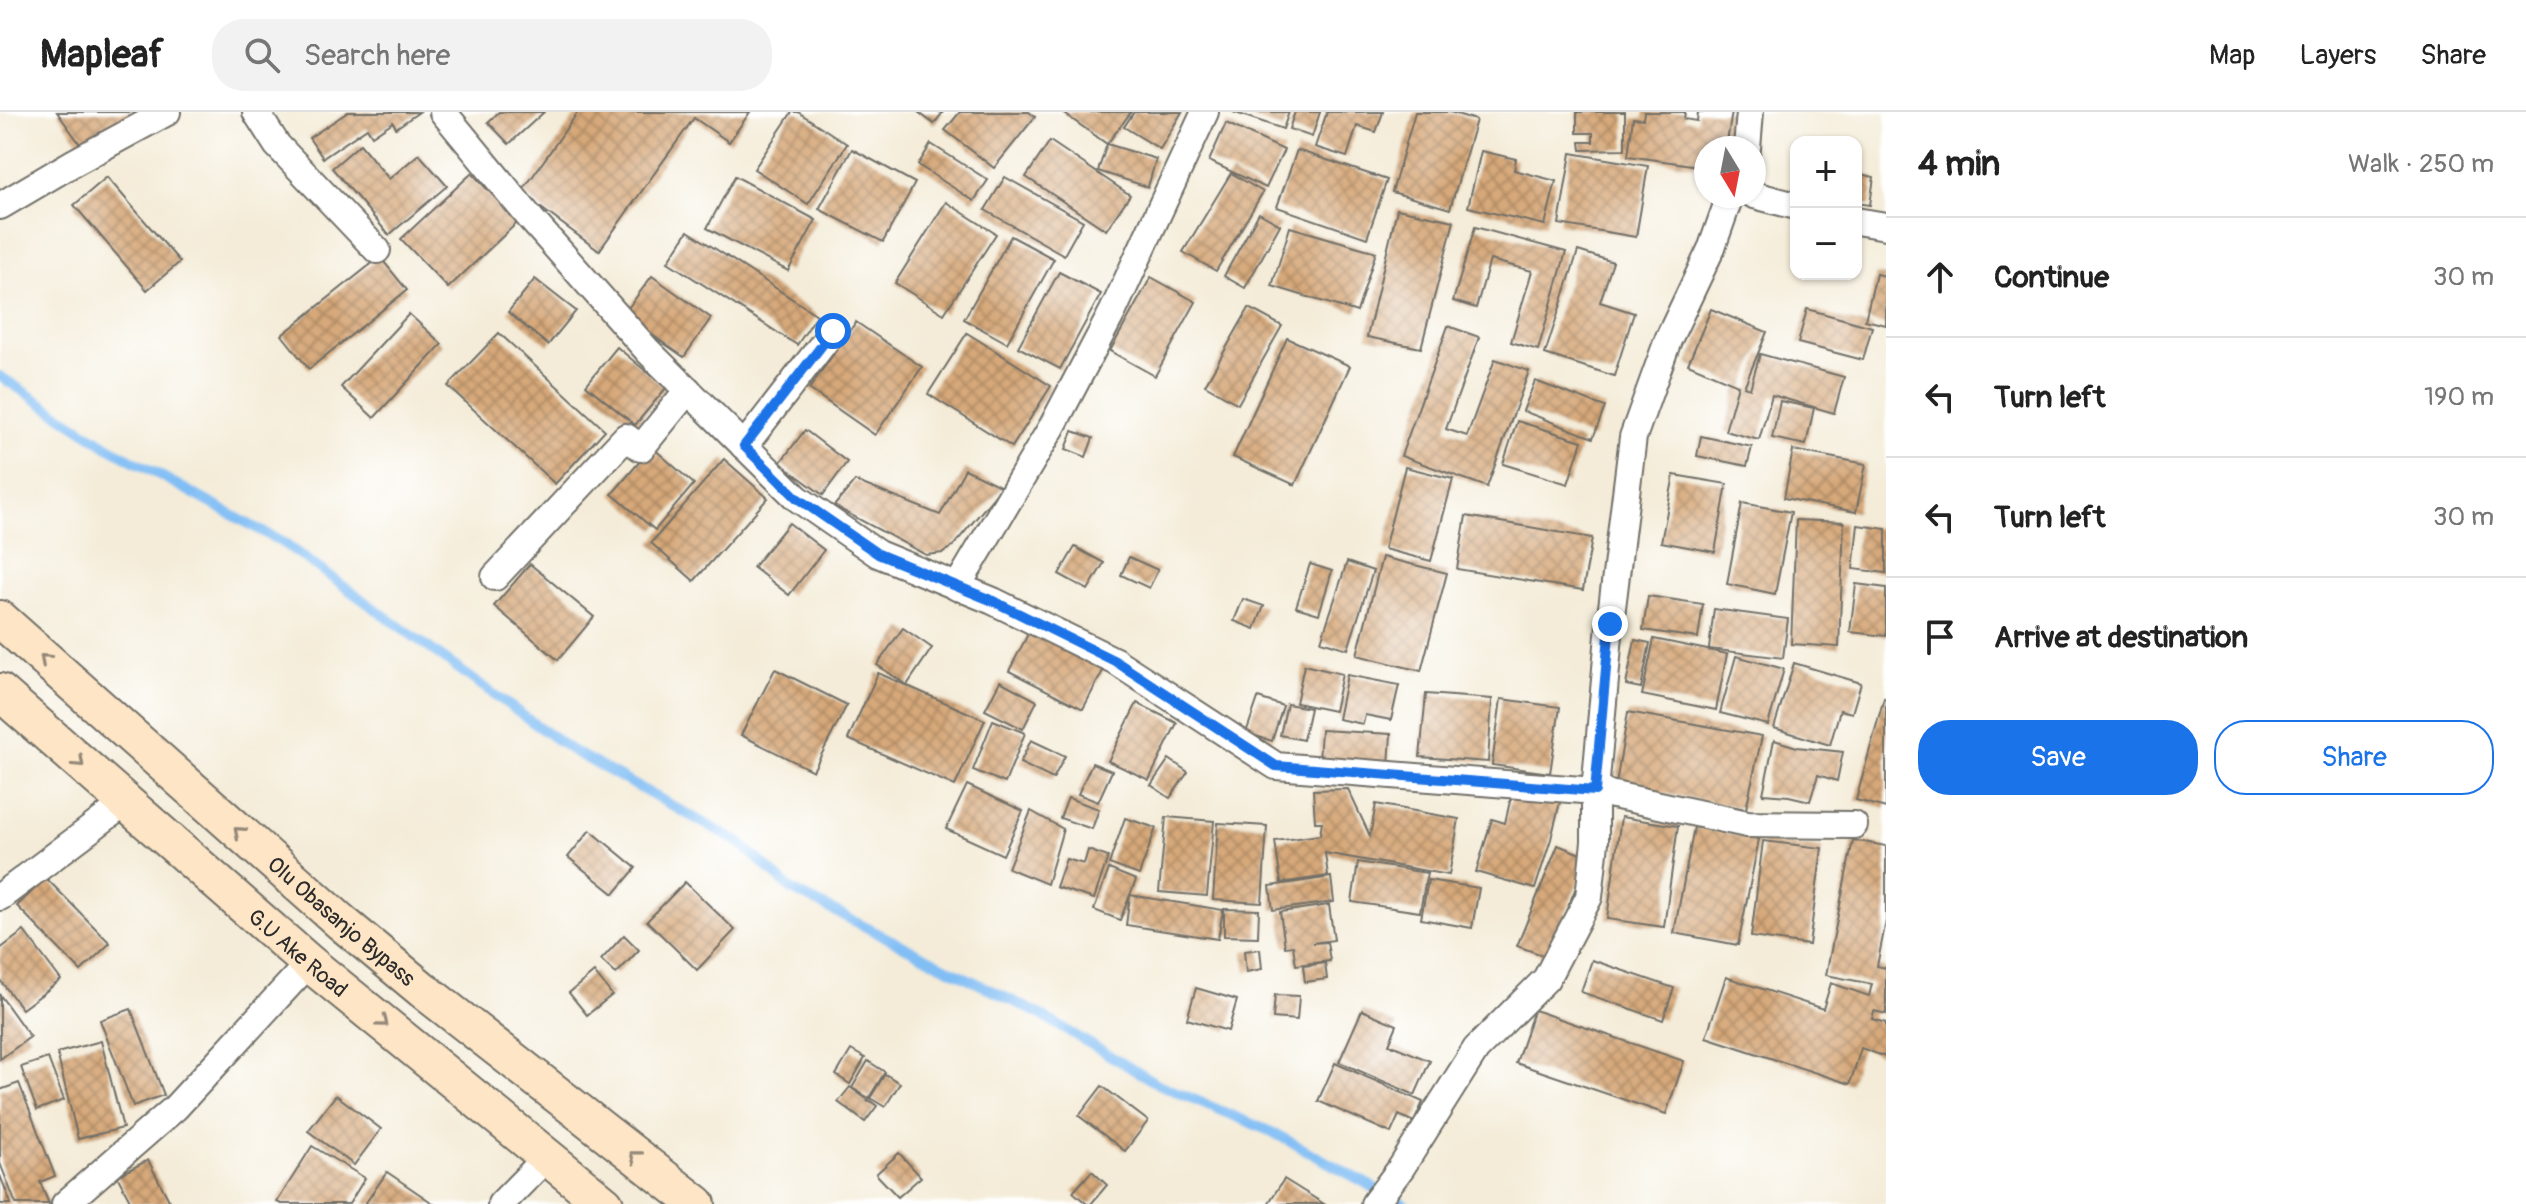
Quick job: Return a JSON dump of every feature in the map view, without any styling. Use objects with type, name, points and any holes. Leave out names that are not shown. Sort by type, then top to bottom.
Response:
[{"type":"main road","name":"Olu Obasanjo Bypass","points":[[0,619],[353,932],[697,1204]]},
{"type":"main road","name":"G.U Ake Road","points":[[0,692],[309,963],[605,1204]]},
{"type":"street","points":[[0,206],[167,112]]},
{"type":"street","points":[[256,112],[277,145],[377,250]]},
{"type":"street","points":[[443,112],[531,219],[648,351],[797,498],[878,554],[993,601],[1115,661],[1276,766],[1595,791],[1747,824],[1854,825]]},
{"type":"street","points":[[957,587],[1052,427],[1113,311],[1205,112]]},
{"type":"street","points":[[1748,136],[1750,112]]},
{"type":"street","points":[[1766,198],[1790,204]]},
{"type":"street","points":[[1374,1204],[1401,1168],[1476,1049],[1546,979],[1589,897],[1610,624],[1633,437],[1668,340],[1712,247],[1726,208]]},
{"type":"street","points":[[1862,222],[1886,226]]},
{"type":"street","points":[[744,446],[833,331]]},
{"type":"street","points":[[495,577],[626,437],[641,448],[688,390]]},
{"type":"street","points":[[0,897],[125,803]]},
{"type":"street","points":[[65,1204],[175,1108],[309,963]]},
{"type":"street","points":[[501,1204],[546,1158]]},
{"type":"building","points":[[57,112],[140,112],[85,151]]},
{"type":"building","points":[[348,112],[419,112],[396,128],[393,122],[372,136],[367,128],[323,158],[309,138]]},
{"type":"building","points":[[499,112],[544,112],[509,144],[488,122]]},
{"type":"building","points":[[578,112],[750,112],[729,142],[694,118],[599,251],[521,193]]},
{"type":"building","points":[[792,112],[798,112],[847,144],[808,204],[754,169]]},
{"type":"building","points":[[918,112],[943,112],[934,124]]},
{"type":"building","points":[[960,112],[1029,112],[1035,117],[994,168],[945,130]]},
{"type":"building","points":[[1062,112],[1131,112],[1107,144]]},
{"type":"building","points":[[1134,112],[1182,112],[1160,149],[1124,127]]},
{"type":"building","points":[[1233,112],[1289,112],[1283,129]]},
{"type":"building","points":[[1295,112],[1320,112],[1312,137],[1289,129]]},
{"type":"building","points":[[1327,112],[1383,112],[1376,132],[1357,126],[1347,157],[1315,147]]},
{"type":"building","points":[[1415,112],[1450,112],[1476,120],[1450,209],[1392,192]]},
{"type":"building","points":[[1577,112],[1625,112],[1625,149],[1581,150],[1580,142],[1593,142],[1593,133],[1577,133]]},
{"type":"building","points":[[1644,112],[1685,112],[1684,119],[1697,121],[1698,112],[1732,112],[1728,136],[1694,136],[1694,165],[1628,156],[1633,118],[1643,119]]},
{"type":"building","points":[[1226,123],[1284,150],[1266,188],[1209,161]]},
{"type":"building","points":[[1050,141],[1130,195],[1106,230],[1026,177]]},
{"type":"building","points":[[360,144],[389,179],[419,154],[447,186],[389,235],[332,168]]},
{"type":"building","points":[[931,144],[988,180],[974,201],[918,165]]},
{"type":"building","points":[[1107,144],[1156,159],[1148,187],[1098,171]]},
{"type":"building","points":[[852,149],[915,183],[883,242],[819,209]]},
{"type":"building","points":[[1297,150],[1387,180],[1367,238],[1277,207]]},
{"type":"building","points":[[1481,151],[1516,159],[1514,170],[1556,181],[1545,225],[1468,207]]},
{"type":"building","points":[[1571,153],[1648,166],[1636,237],[1559,224]]},
{"type":"building","points":[[472,173],[518,222],[448,288],[401,239]]},
{"type":"building","points":[[1231,173],[1263,192],[1216,271],[1183,252]]},
{"type":"building","points":[[1862,174],[1874,177],[1870,205],[1862,204]]},
{"type":"building","points":[[735,176],[816,220],[788,271],[707,228]]},
{"type":"building","points":[[107,177],[180,262],[147,290],[74,205]]},
{"type":"building","points":[[1005,177],[1083,221],[1064,255],[985,210]]},
{"type":"building","points":[[946,202],[996,234],[944,314],[895,283]]},
{"type":"building","points":[[1397,209],[1454,221],[1421,348],[1367,337]]},
{"type":"building","points":[[1259,213],[1280,225],[1245,288],[1224,276]]},
{"type":"building","points":[[1290,227],[1376,252],[1357,312],[1272,286]]},
{"type":"building","points":[[1475,227],[1566,252],[1538,350],[1511,342],[1532,271],[1490,260],[1476,308],[1453,301]]},
{"type":"building","points":[[688,231],[817,315],[797,345],[668,262]]},
{"type":"building","points":[[1011,236],[1054,259],[1007,343],[964,319]]},
{"type":"building","points":[[1578,251],[1613,262],[1600,302],[1634,313],[1614,376],[1545,354]]},
{"type":"building","points":[[380,257],[407,290],[309,369],[282,335]]},
{"type":"building","points":[[1059,272],[1101,294],[1060,369],[1018,347]]},
{"type":"building","points":[[1876,274],[1886,276],[1886,325],[1865,320]]},
{"type":"building","points":[[652,276],[711,318],[684,357],[623,315]]},
{"type":"building","points":[[1151,277],[1196,302],[1155,376],[1110,351]]},
{"type":"building","points":[[535,279],[576,311],[548,345],[508,312]]},
{"type":"building","points":[[1249,308],[1282,326],[1238,404],[1205,385]]},
{"type":"building","points":[[1711,309],[1767,332],[1744,387],[1750,389],[1760,354],[1844,377],[1834,413],[1772,395],[1759,440],[1725,431],[1738,385],[1688,364]]},
{"type":"building","points":[[1807,309],[1872,327],[1863,360],[1798,343]]},
{"type":"building","points":[[409,314],[442,344],[374,418],[341,387]]},
{"type":"building","points":[[856,322],[922,367],[875,435],[809,389]]},
{"type":"building","points":[[1448,326],[1479,337],[1446,429],[1467,436],[1495,359],[1529,371],[1487,487],[1401,456]]},
{"type":"building","points":[[499,333],[605,430],[555,484],[448,386]]},
{"type":"building","points":[[967,333],[1051,386],[1012,447],[928,394]]},
{"type":"building","points":[[1287,338],[1350,366],[1295,485],[1233,457]]},
{"type":"building","points":[[617,347],[666,388],[635,425],[586,385]]},
{"type":"building","points":[[1535,381],[1605,407],[1593,438],[1523,411]]},
{"type":"building","points":[[1780,401],[1814,408],[1806,445],[1772,438]]},
{"type":"building","points":[[1517,421],[1582,441],[1568,484],[1503,464]]},
{"type":"building","points":[[805,430],[847,462],[823,495],[780,463]]},
{"type":"building","points":[[1073,431],[1093,438],[1086,457],[1066,449]]},
{"type":"building","points":[[1701,436],[1752,447],[1747,466],[1697,456]]},
{"type":"building","points":[[652,447],[694,484],[655,530],[612,494]]},
{"type":"building","points":[[1793,450],[1866,464],[1856,512],[1784,498]]},
{"type":"building","points":[[724,459],[768,498],[694,581],[651,543]]},
{"type":"building","points":[[1405,467],[1453,479],[1431,561],[1384,549]]},
{"type":"building","points":[[965,469],[1002,487],[954,545],[943,553],[926,555],[834,506],[855,481],[940,515]]},
{"type":"building","points":[[1674,475],[1727,484],[1715,552],[1661,542]]},
{"type":"building","points":[[1742,503],[1791,512],[1775,594],[1727,584]]},
{"type":"building","points":[[1466,516],[1592,538],[1583,590],[1457,569]]},
{"type":"building","points":[[1796,520],[1844,522],[1839,647],[1791,644]]},
{"type":"building","points":[[789,523],[824,550],[789,595],[753,567]]},
{"type":"building","points":[[1858,525],[1886,529],[1886,573],[1853,569]]},
{"type":"building","points":[[1075,547],[1104,563],[1088,590],[1059,574]]},
{"type":"building","points":[[1129,557],[1158,570],[1149,588],[1121,575]]},
{"type":"building","points":[[1382,557],[1447,573],[1421,671],[1357,655]]},
{"type":"building","points":[[1347,562],[1373,571],[1348,649],[1321,641]]},
{"type":"building","points":[[530,564],[594,617],[558,660],[494,606]]},
{"type":"building","points":[[1310,564],[1332,571],[1319,614],[1296,607]]},
{"type":"building","points":[[1856,584],[1886,588],[1886,636],[1850,632]]},
{"type":"building","points":[[1648,596],[1703,604],[1698,638],[1643,630]]},
{"type":"building","points":[[1243,599],[1264,606],[1255,629],[1234,621]]},
{"type":"building","points":[[1714,609],[1788,619],[1783,658],[1709,649]]},
{"type":"building","points":[[903,628],[932,648],[907,685],[877,665]]},
{"type":"building","points":[[1030,630],[1104,669],[1083,709],[1009,671]]},
{"type":"building","points":[[1654,639],[1727,654],[1716,710],[1642,695]]},
{"type":"building","points":[[1635,640],[1650,643],[1641,688],[1626,685]]},
{"type":"building","points":[[1736,656],[1784,669],[1768,725],[1720,713]]},
{"type":"building","points":[[1794,663],[1861,683],[1852,713],[1840,710],[1830,745],[1774,728]]},
{"type":"building","points":[[1304,665],[1342,674],[1334,711],[1296,703]]},
{"type":"building","points":[[775,669],[847,705],[813,771],[741,735]]},
{"type":"building","points":[[878,673],[985,720],[955,786],[848,739]]},
{"type":"building","points":[[1347,675],[1399,685],[1391,720],[1365,715],[1363,724],[1338,719]]},
{"type":"building","points":[[1000,681],[1037,701],[1023,729],[985,710]]},
{"type":"building","points":[[1426,694],[1492,699],[1488,762],[1420,757]]},
{"type":"building","points":[[1258,698],[1283,706],[1272,741],[1246,733]]},
{"type":"building","points":[[1501,699],[1560,707],[1550,773],[1492,765]]},
{"type":"building","points":[[1886,699],[1886,808],[1856,800]]},
{"type":"building","points":[[1137,703],[1177,723],[1149,780],[1108,761]]},
{"type":"building","points":[[1287,704],[1310,708],[1303,740],[1280,735]]},
{"type":"building","points":[[1628,712],[1762,736],[1746,809],[1616,784]]},
{"type":"building","points":[[993,720],[1025,733],[1005,783],[973,770]]},
{"type":"building","points":[[1321,730],[1391,734],[1389,766],[1319,761]]},
{"type":"building","points":[[1031,740],[1065,756],[1053,779],[1020,763]]},
{"type":"building","points":[[1774,740],[1797,747],[1843,752],[1837,781],[1818,775],[1810,801],[1763,794]]},
{"type":"building","points":[[1169,759],[1188,772],[1170,798],[1151,785]]},
{"type":"building","points":[[1092,763],[1112,771],[1098,802],[1078,794]]},
{"type":"building","points":[[967,785],[1023,811],[1003,855],[946,829]]},
{"type":"building","points":[[1513,788],[1561,798],[1535,889],[1476,872],[1492,819],[1505,823]]},
{"type":"building","points":[[1348,789],[1370,836],[1376,804],[1459,819],[1449,875],[1325,853],[1328,876],[1281,883],[1275,841],[1320,835],[1322,822],[1315,822],[1313,790]]},
{"type":"building","points":[[1068,798],[1099,809],[1092,829],[1060,818]]},
{"type":"building","points":[[1031,811],[1063,829],[1047,884],[1008,868]]},
{"type":"building","points":[[1166,817],[1214,821],[1207,896],[1159,892]]},
{"type":"building","points":[[1621,817],[1678,826],[1664,927],[1607,919]]},
{"type":"building","points":[[1125,818],[1156,828],[1139,875],[1109,864]]},
{"type":"building","points":[[1218,823],[1267,826],[1262,903],[1213,900]]},
{"type":"building","points":[[1694,827],[1759,839],[1738,945],[1674,933]]},
{"type":"building","points":[[590,830],[636,868],[614,894],[568,857]]},
{"type":"building","points":[[1853,840],[1886,846],[1886,921],[1877,966],[1886,968],[1886,1014],[1874,1011],[1872,1019],[1886,1023],[1886,1057],[1861,1048],[1850,1084],[1706,1037],[1726,977],[1823,1009],[1831,983],[1869,996],[1872,984],[1826,975]]},
{"type":"building","points":[[1763,841],[1822,848],[1809,945],[1751,937]]},
{"type":"building","points":[[1558,845],[1588,857],[1548,957],[1517,946]]},
{"type":"building","points":[[1088,850],[1108,857],[1094,899],[1056,887],[1066,859],[1084,864]]},
{"type":"building","points":[[1358,862],[1427,873],[1420,912],[1352,902]]},
{"type":"building","points":[[1109,869],[1136,880],[1120,920],[1094,910]]},
{"type":"building","points":[[1331,877],[1334,902],[1273,910],[1270,886]]},
{"type":"building","points":[[46,878],[110,943],[81,971],[17,906]]},
{"type":"building","points":[[1428,880],[1479,888],[1472,928],[1421,919]]},
{"type":"building","points":[[685,882],[735,930],[697,970],[647,921]]},
{"type":"building","points":[[1130,895],[1223,910],[1218,939],[1126,925]]},
{"type":"building","points":[[1329,905],[1334,940],[1312,943],[1327,942],[1330,961],[1296,965],[1293,946],[1285,947],[1280,912]]},
{"type":"building","points":[[1224,909],[1259,910],[1258,937],[1224,936]]},
{"type":"building","points":[[24,931],[61,980],[22,1009],[0,980],[0,949]]},
{"type":"building","points":[[624,935],[639,950],[616,974],[601,960]]},
{"type":"building","points":[[1260,949],[1262,969],[1246,972],[1244,951]]},
{"type":"building","points":[[1592,960],[1674,988],[1663,1020],[1581,992]]},
{"type":"building","points":[[1325,963],[1327,979],[1305,982],[1303,966]]},
{"type":"building","points":[[594,972],[612,995],[587,1015],[569,993]]},
{"type":"building","points":[[1196,988],[1237,1000],[1228,1031],[1187,1019]]},
{"type":"building","points":[[0,995],[30,1037],[0,1059]]},
{"type":"building","points":[[1275,995],[1299,996],[1297,1020],[1273,1018]]},
{"type":"building","points":[[131,1009],[164,1095],[133,1106],[100,1020]]},
{"type":"building","points":[[1362,1010],[1397,1025],[1389,1044],[1430,1061],[1415,1095],[1339,1062]]},
{"type":"building","points":[[1534,1010],[1684,1061],[1666,1114],[1516,1063]]},
{"type":"building","points":[[101,1041],[123,1128],[78,1139],[57,1053]]},
{"type":"building","points":[[851,1050],[865,1058],[850,1084],[836,1075]]},
{"type":"building","points":[[48,1058],[64,1100],[37,1110],[21,1067]]},
{"type":"building","points":[[868,1061],[885,1072],[869,1098],[852,1088]]},
{"type":"building","points":[[1335,1063],[1423,1102],[1414,1122],[1399,1115],[1391,1133],[1318,1101]]},
{"type":"building","points":[[885,1074],[900,1083],[885,1107],[870,1098]]},
{"type":"building","points":[[19,1083],[55,1176],[40,1182],[49,1204],[16,1204],[0,1163],[0,1090]]},
{"type":"building","points":[[1102,1086],[1148,1121],[1125,1151],[1079,1116]]},
{"type":"building","points":[[850,1087],[867,1102],[869,1100],[877,1106],[865,1122],[838,1102]]},
{"type":"building","points":[[336,1095],[381,1129],[354,1165],[308,1131]]},
{"type":"building","points":[[312,1146],[365,1178],[349,1204],[277,1202]]},
{"type":"building","points":[[899,1153],[921,1177],[898,1197],[876,1174]]},
{"type":"building","points":[[148,1160],[171,1204],[132,1204],[117,1176]]},
{"type":"building","points":[[1092,1171],[1107,1185],[1091,1204],[1087,1204],[1073,1192]]},
{"type":"building","points":[[387,1172],[434,1204],[365,1204]]},
{"type":"building","points":[[0,1175],[11,1204],[0,1204]]},
{"type":"building","points":[[1284,1179],[1324,1204],[1268,1204]]},
{"type":"waterway","points":[[0,376],[110,448],[285,544],[571,750],[740,843],[792,890],[1041,1015],[1158,1084],[1274,1133],[1404,1204]]},
{"type":"route","points":[[833,331],[744,446],[797,498],[878,554],[993,601],[1115,661],[1276,766],[1595,791],[1610,624]]}]
